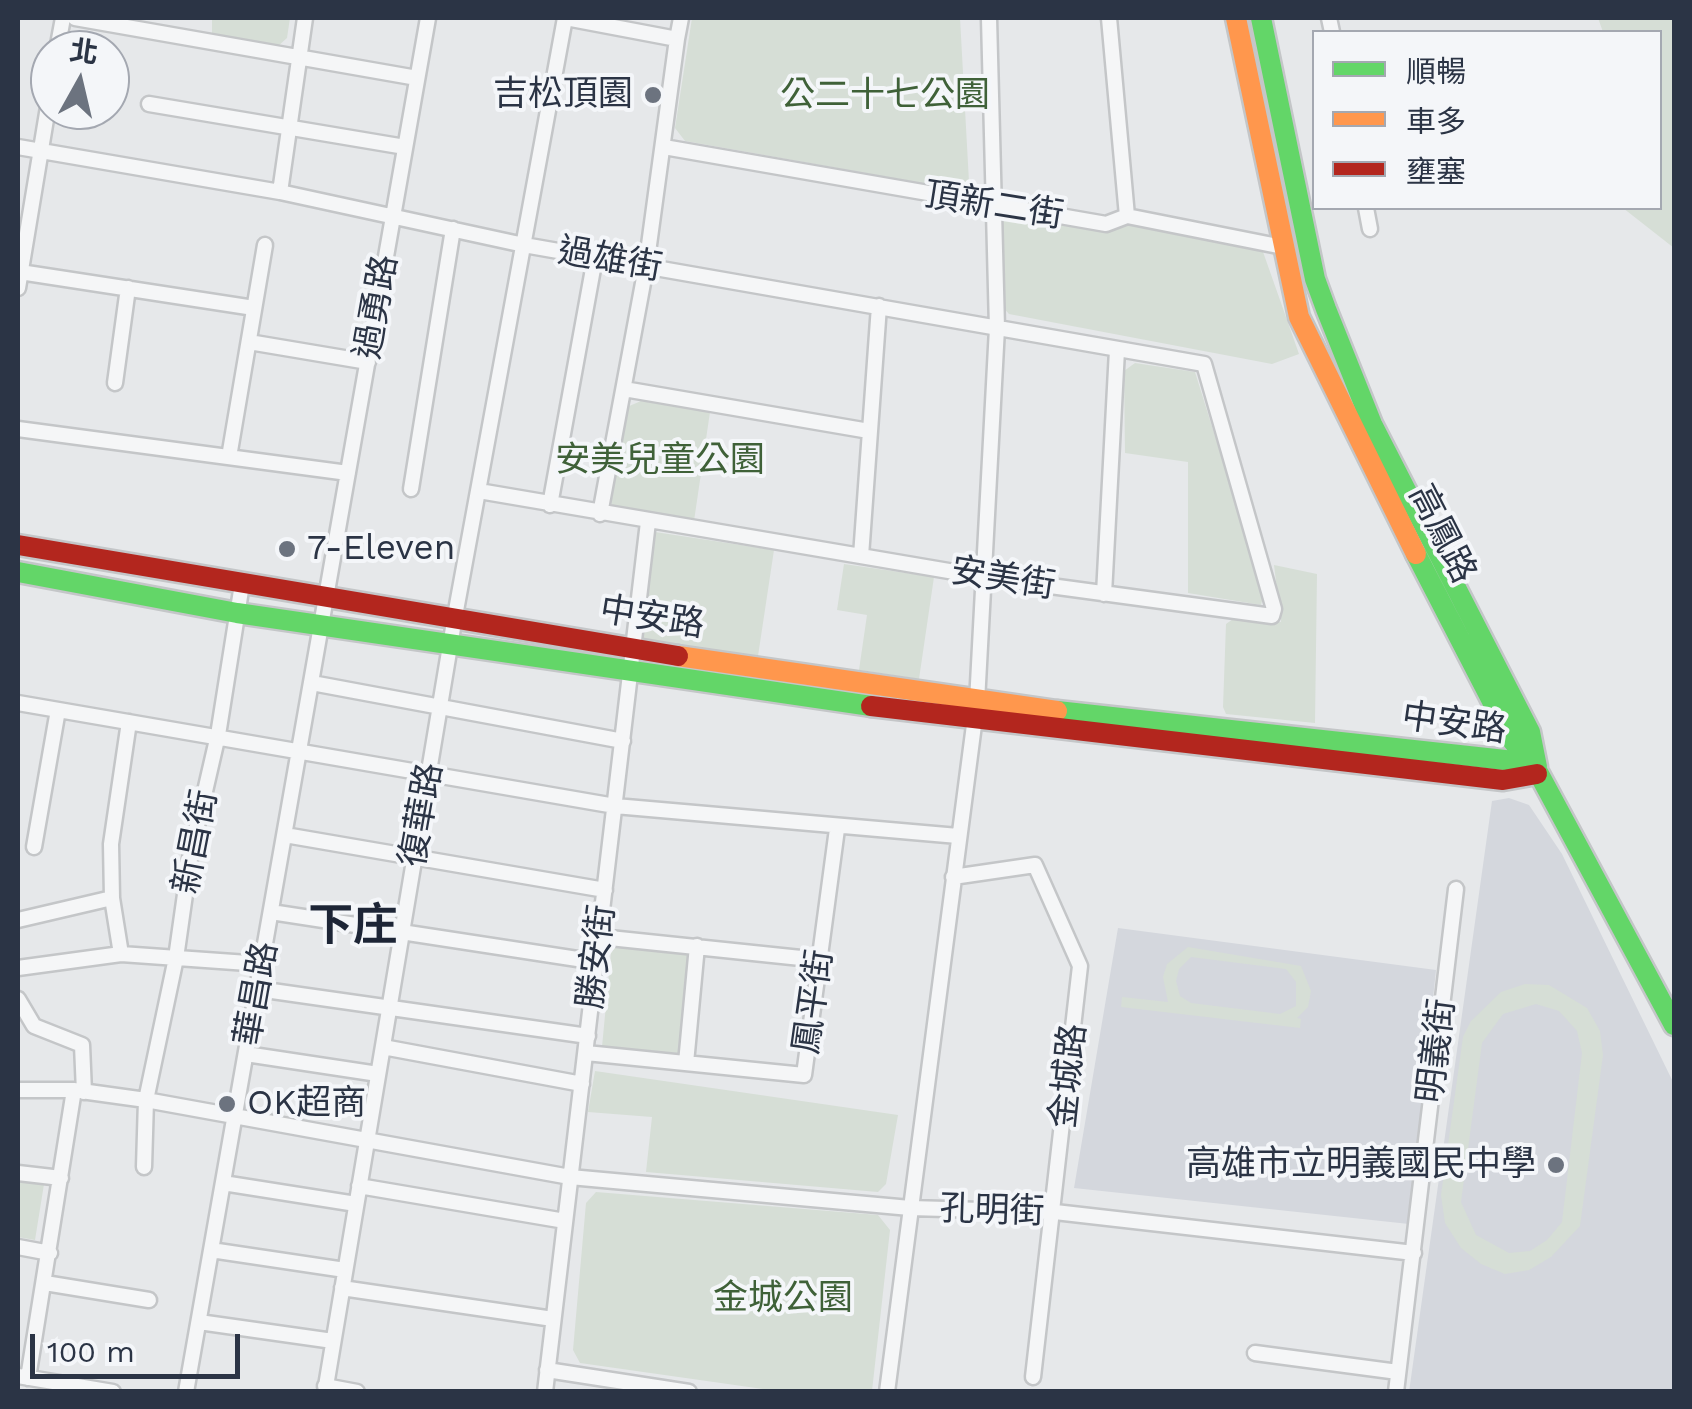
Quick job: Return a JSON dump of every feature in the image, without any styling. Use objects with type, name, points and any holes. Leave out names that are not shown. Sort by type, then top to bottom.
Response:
[{"type":"street","points":[[75,18],[417,78]]},
{"type":"street","points":[[280,192],[304,18]]},
{"type":"street","name":"過勇路","points":[[327,596],[428,18]]},
{"type":"street","points":[[566,18],[678,38]]},
{"type":"street","name":"復華路","points":[[325,1389],[455,616],[566,18]]},
{"type":"street","points":[[600,514],[646,266],[681,18]]},
{"type":"street","points":[[887,1392],[976,711],[997,328],[989,18]]},
{"type":"street","points":[[1109,18],[1127,216]]},
{"type":"street","name":"高鳳路","points":[[1236,18],[1299,317],[1354,434],[1512,740],[1539,774],[1674,1025]]},
{"type":"street","name":"高鳳路","points":[[1261,18],[1315,279],[1326,309],[1372,424],[1530,732],[1539,774]]},
{"type":"street","points":[[149,104],[405,147]]},
{"type":"street","points":[[18,288],[44,130]]},
{"type":"street","name":"頂新二街","points":[[664,147],[993,207],[1106,224],[1127,216],[1283,247]]},
{"type":"street","name":"過雄街","points":[[18,148],[280,192],[524,246],[1204,364]]},
{"type":"street","points":[[1366,210],[1370,228]]},
{"type":"street","points":[[410,489],[453,229]]},
{"type":"street","points":[[230,457],[265,245]]},
{"type":"street","points":[[550,505],[595,258]]},
{"type":"street","points":[[20,272],[254,308]]},
{"type":"street","points":[[115,382],[128,288]]},
{"type":"street","points":[[861,556],[879,306]]},
{"type":"street","points":[[248,342],[368,362]]},
{"type":"street","points":[[1104,594],[1117,350]]},
{"type":"street","name":"安美街","points":[[478,491],[984,578],[1272,616],[1271,594],[1204,364]]},
{"type":"street","points":[[624,389],[869,432]]},
{"type":"street","points":[[18,430],[348,473]]},
{"type":"street","name":"勝安街","points":[[544,1392],[648,522]]},
{"type":"street","name":"中安路","points":[[18,544],[242,584],[455,616],[976,711]]},
{"type":"street","name":"中安路","points":[[18,572],[237,613],[632,672],[976,711],[1505,760],[1539,774]]},
{"type":"street","name":"新昌街","points":[[144,1166],[146,1100],[176,958],[191,852],[218,735],[242,584]]},
{"type":"street","name":"華昌路","points":[[186,1392],[327,596]]},
{"type":"street","points":[[312,684],[623,741]]},
{"type":"street","points":[[18,703],[616,806],[837,829],[958,836]]},
{"type":"street","points":[[34,847],[58,710]]},
{"type":"street","points":[[121,954],[112,898],[111,844],[129,722]]},
{"type":"street","name":"鳳平街","points":[[586,1052],[804,1075],[837,829]]},
{"type":"street","points":[[285,835],[606,890]]},
{"type":"street","name":"金城路","points":[[954,877],[1035,865],[1080,966],[1055,1212],[1033,1378]]},
{"type":"street","name":"明義街","points":[[1396,1392],[1456,888]]},
{"type":"street","points":[[18,920],[112,898]]},
{"type":"street","points":[[271,912],[597,962]]},
{"type":"street","points":[[600,936],[820,960]]},
{"type":"street","points":[[686,1063],[697,946]]},
{"type":"street","points":[[18,968],[121,954],[262,964]]},
{"type":"street","points":[[258,989],[588,1036]]},
{"type":"street","points":[[18,998],[34,1026],[82,1045],[79,1091],[45,1283],[23,1377],[114,1392]]},
{"type":"street","points":[[383,1047],[582,1084]]},
{"type":"street","points":[[246,1054],[378,1074]]},
{"type":"street","points":[[18,1090],[79,1091],[235,1116]]},
{"type":"street","name":"孔明街","points":[[235,1116],[570,1177],[910,1208],[1055,1212],[1414,1254]]},
{"type":"street","points":[[18,1172],[61,1178]]},
{"type":"street","points":[[223,1183],[356,1204]]},
{"type":"street","points":[[359,1186],[565,1220]]},
{"type":"street","points":[[18,1247],[50,1252]]},
{"type":"street","points":[[211,1250],[345,1270]]},
{"type":"street","points":[[45,1283],[149,1300]]},
{"type":"street","points":[[342,1288],[553,1319]]},
{"type":"street","points":[[198,1322],[333,1341]]},
{"type":"street","points":[[1256,1354],[1398,1372]]},
{"type":"street","points":[[547,1370],[689,1392]]},
{"type":"street","points":[[325,1389],[357,1392]]},
{"type":"shaded area","name":"高雄市立明義國民中學","points":[[1509,798],[1529,805],[1562,854],[1674,1084],[1674,1391],[1409,1392],[1492,801]]},
{"type":"shaded area","points":[[1118,928],[1436,970],[1409,1224],[1074,1188]]},
{"type":"green space","points":[[212,18],[290,18],[287,38],[277,47],[212,37]]},
{"type":"green space","name":"公二十七公園","points":[[692,18],[960,18],[969,182],[961,190],[685,141],[675,128]]},
{"type":"green space","points":[[1598,18],[1674,18],[1674,248],[1626,210],[1662,210],[1662,30],[1602,30]]},
{"type":"green space","points":[[1004,215],[1108,231],[1128,222],[1262,249],[1299,354],[1272,364],[1009,314],[1000,304],[995,224]]},
{"type":"green space","points":[[1135,363],[1195,372],[1264,593],[1261,605],[1188,593],[1188,462],[1125,453],[1124,371]]},
{"type":"green space","name":"安美兒童公園","points":[[641,401],[710,412],[694,521],[611,505],[627,407]]},
{"type":"green space","points":[[655,532],[774,550],[758,656],[641,639],[650,537]]},
{"type":"green space","points":[[844,564],[934,577],[919,679],[859,670],[867,615],[837,610]]},
{"type":"green space","points":[[1274,565],[1317,574],[1315,723],[1226,714],[1223,707],[1226,624],[1233,619],[1281,622]]},
{"type":"green space","points":[[619,944],[686,951],[690,960],[681,1052],[675,1057],[602,1047],[611,952]]},
{"type":"green space","points":[[1188,947],[1301,966],[1311,991],[1308,1007],[1297,1018],[1301,1019],[1300,1028],[1121,1007],[1122,997],[1168,1002],[1163,977],[1167,964]],"holes":[[[1191,957],[1286,969],[1296,982],[1296,1006],[1280,1014],[1191,1003],[1180,996],[1176,981],[1179,969]]]},
{"type":"green space","points":[[1525,984],[1549,985],[1587,1008],[1600,1031],[1603,1055],[1580,1226],[1551,1257],[1529,1270],[1505,1274],[1481,1264],[1461,1248],[1445,1223],[1441,1195],[1463,1037],[1471,1021],[1501,992]],"holes":[[[1536,1004],[1559,1011],[1577,1031],[1582,1053],[1562,1222],[1547,1240],[1530,1251],[1509,1253],[1476,1235],[1461,1202],[1482,1043],[1503,1014]]]},
{"type":"green space","points":[[595,1071],[898,1115],[886,1184],[878,1192],[646,1172],[652,1117],[588,1112]]},
{"type":"green space","points":[[18,1174],[45,1178],[35,1240],[18,1237]]},
{"type":"green space","name":"金城公園","points":[[596,1192],[878,1215],[890,1230],[872,1391],[777,1391],[580,1363],[573,1350],[586,1203]]},
{"type":"traffic: fast","points":[[1261,18],[1315,279],[1326,309],[1372,424],[1530,732],[1537,767]]},
{"type":"traffic: fast","points":[[1416,554],[1512,740],[1539,774],[1674,1025]]},
{"type":"traffic: fast","points":[[18,572],[237,613],[871,706]]},
{"type":"traffic: fast","points":[[1057,711],[1505,760],[1539,774]]},
{"type":"traffic: slow","points":[[1236,18],[1299,317],[1416,554]]},
{"type":"traffic: slow","points":[[678,656],[1057,711]]},
{"type":"traffic: jam","points":[[18,545],[678,656]]},
{"type":"traffic: jam","points":[[871,706],[1503,780],[1537,774]]},
{"type":"place","name":"吉松頂園","points":[[653,95]]},
{"type":"place","name":"7-Eleven","points":[[287,549]]},
{"type":"place","name":"OK超商","points":[[227,1104]]},
{"type":"place","name":"高雄市立明義國民中學","points":[[1556,1165]]},
{"type":"district","name":"下庄","points":[[353,927]]}]
